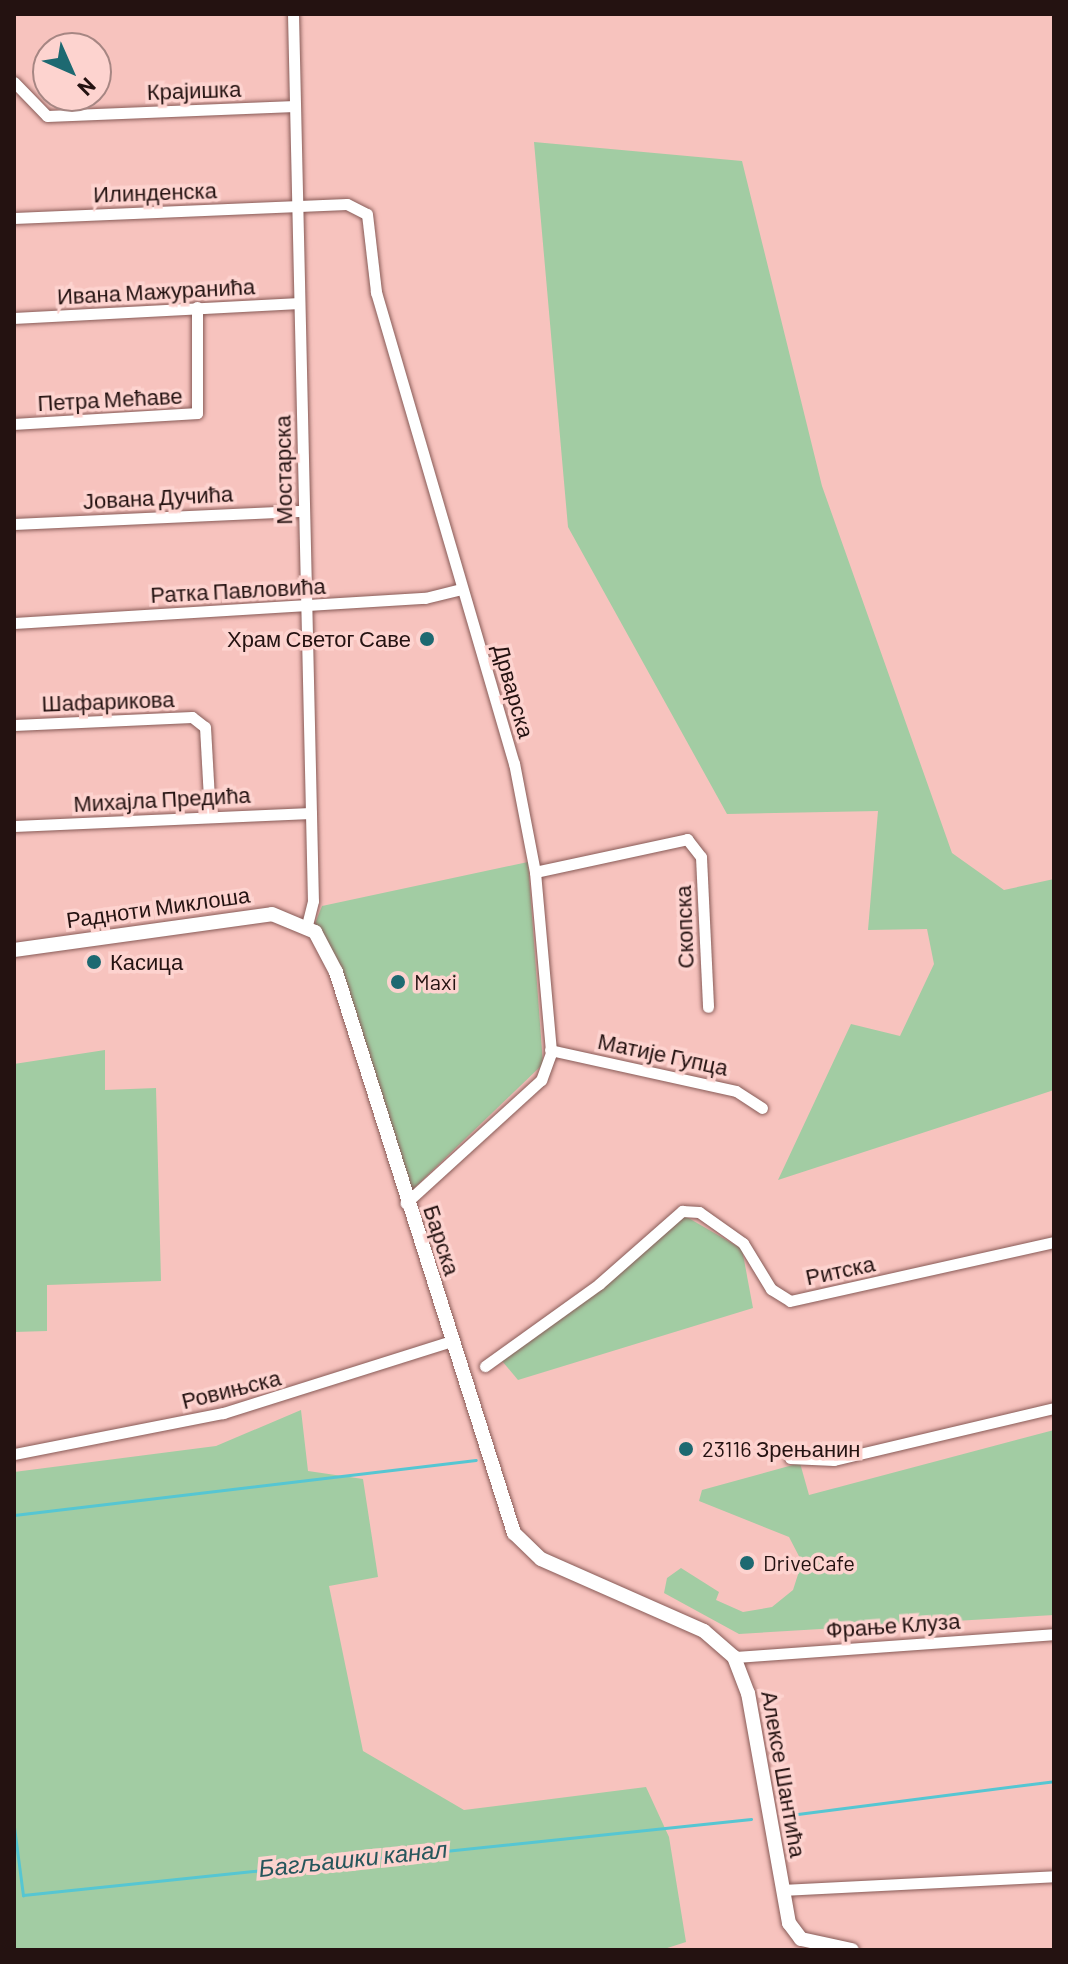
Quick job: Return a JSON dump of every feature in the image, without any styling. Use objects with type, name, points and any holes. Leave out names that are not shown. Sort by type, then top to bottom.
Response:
[{"type":"street","name":"Мостарска","points":[[293,14],[311,813],[307,925]]},
{"type":"street","name":"Крајишка","points":[[14,82],[47,116],[295,106]]},
{"type":"street","name":"Дрварска","points":[[297,206],[347,204],[367,214],[376,292],[462,589],[492,669],[535,872],[550,1050],[541,1080],[406,1203]]},
{"type":"street","name":"Илинденска","points":[[14,218],[297,206]]},
{"type":"street","name":"Ивана Мажуранића","points":[[14,318],[299,303]]},
{"type":"street","name":"Петра Мећаве","points":[[14,424],[197,413],[197,307]]},
{"type":"street","name":"Јована Дучића","points":[[14,524],[304,511]]},
{"type":"street","name":"Ратка Павловића","points":[[14,623],[307,607],[462,589]]},
{"type":"street","name":"Шафарикова","points":[[14,725],[192,717],[205,727],[210,817]]},
{"type":"street","name":"Михајла Предића","points":[[14,826],[311,813]]},
{"type":"street","name":"Скопска","points":[[535,872],[687,839],[696,846],[708,1007]]},
{"type":"street","name":"Радноти Миклоша","points":[[14,950],[263,915],[307,925]]},
{"type":"street","name":"Барска","points":[[307,925],[336,972],[406,1203],[511,1528],[545,1561]]},
{"type":"street","name":"Матије Гупца","points":[[550,1050],[736,1091],[762,1108]]},
{"type":"street","name":"Ритска","points":[[485,1366],[599,1284],[682,1211],[699,1212],[743,1243],[771,1289],[790,1301],[1054,1242]]},
{"type":"street","name":"Ровињска","points":[[14,1454],[223,1413],[452,1341]]},
{"type":"street","points":[[790,1458],[834,1460],[1054,1408]]},
{"type":"street","name":"Алексе Шантића","points":[[545,1561],[704,1631],[734,1657],[748,1693],[782,1890],[1054,1876]]},
{"type":"street","name":"Фрање Клуза","points":[[734,1657],[1054,1634]]},
{"type":"street","points":[[782,1890],[797,1936],[852,1950]]},
{"type":"green space","points":[[534,142],[742,161],[822,486],[952,853],[1004,890],[1054,879],[1054,1090],[778,1180],[851,1024],[900,1036],[934,964],[927,929],[868,930],[878,811],[727,814],[568,527]]},
{"type":"green space","points":[[528,862],[543,1064],[410,1192],[314,926],[322,906]]},
{"type":"green space","points":[[105,1050],[105,1090],[156,1088],[161,1281],[47,1285],[47,1331],[14,1332],[14,1064]]},
{"type":"green space","points":[[685,1216],[742,1249],[753,1308],[518,1380],[498,1356]]},
{"type":"green space","points":[[301,1410],[308,1471],[363,1479],[378,1577],[329,1586],[363,1751],[464,1810],[646,1787],[669,1837],[686,1942],[661,1950],[14,1950],[14,1472],[216,1446]]},
{"type":"green space","points":[[1054,1430],[1054,1615],[739,1634],[664,1593],[667,1578],[681,1568],[719,1592],[716,1600],[743,1612],[772,1607],[793,1590],[802,1562],[789,1537],[699,1501],[702,1490],[800,1463],[809,1495]]},
{"type":"waterway","name":"Багљашки канал","points":[[14,1515],[476,1460]]},
{"type":"waterway","name":"Багљашки канал","points":[[782,1816],[1054,1781]]},
{"type":"waterway","name":"Багљашки канал","points":[[14,1827],[23,1895],[751,1819]]},
{"type":"place","name":"Храм Светог Саве","points":[[427,639]]},
{"type":"place","name":"Касица","points":[[94,962]]},
{"type":"place","name":"Maxi","points":[[398,982]]},
{"type":"place","name":"23116 Зрењанин","points":[[686,1449]]},
{"type":"place","name":"DriveCafe","points":[[747,1563]]}]
